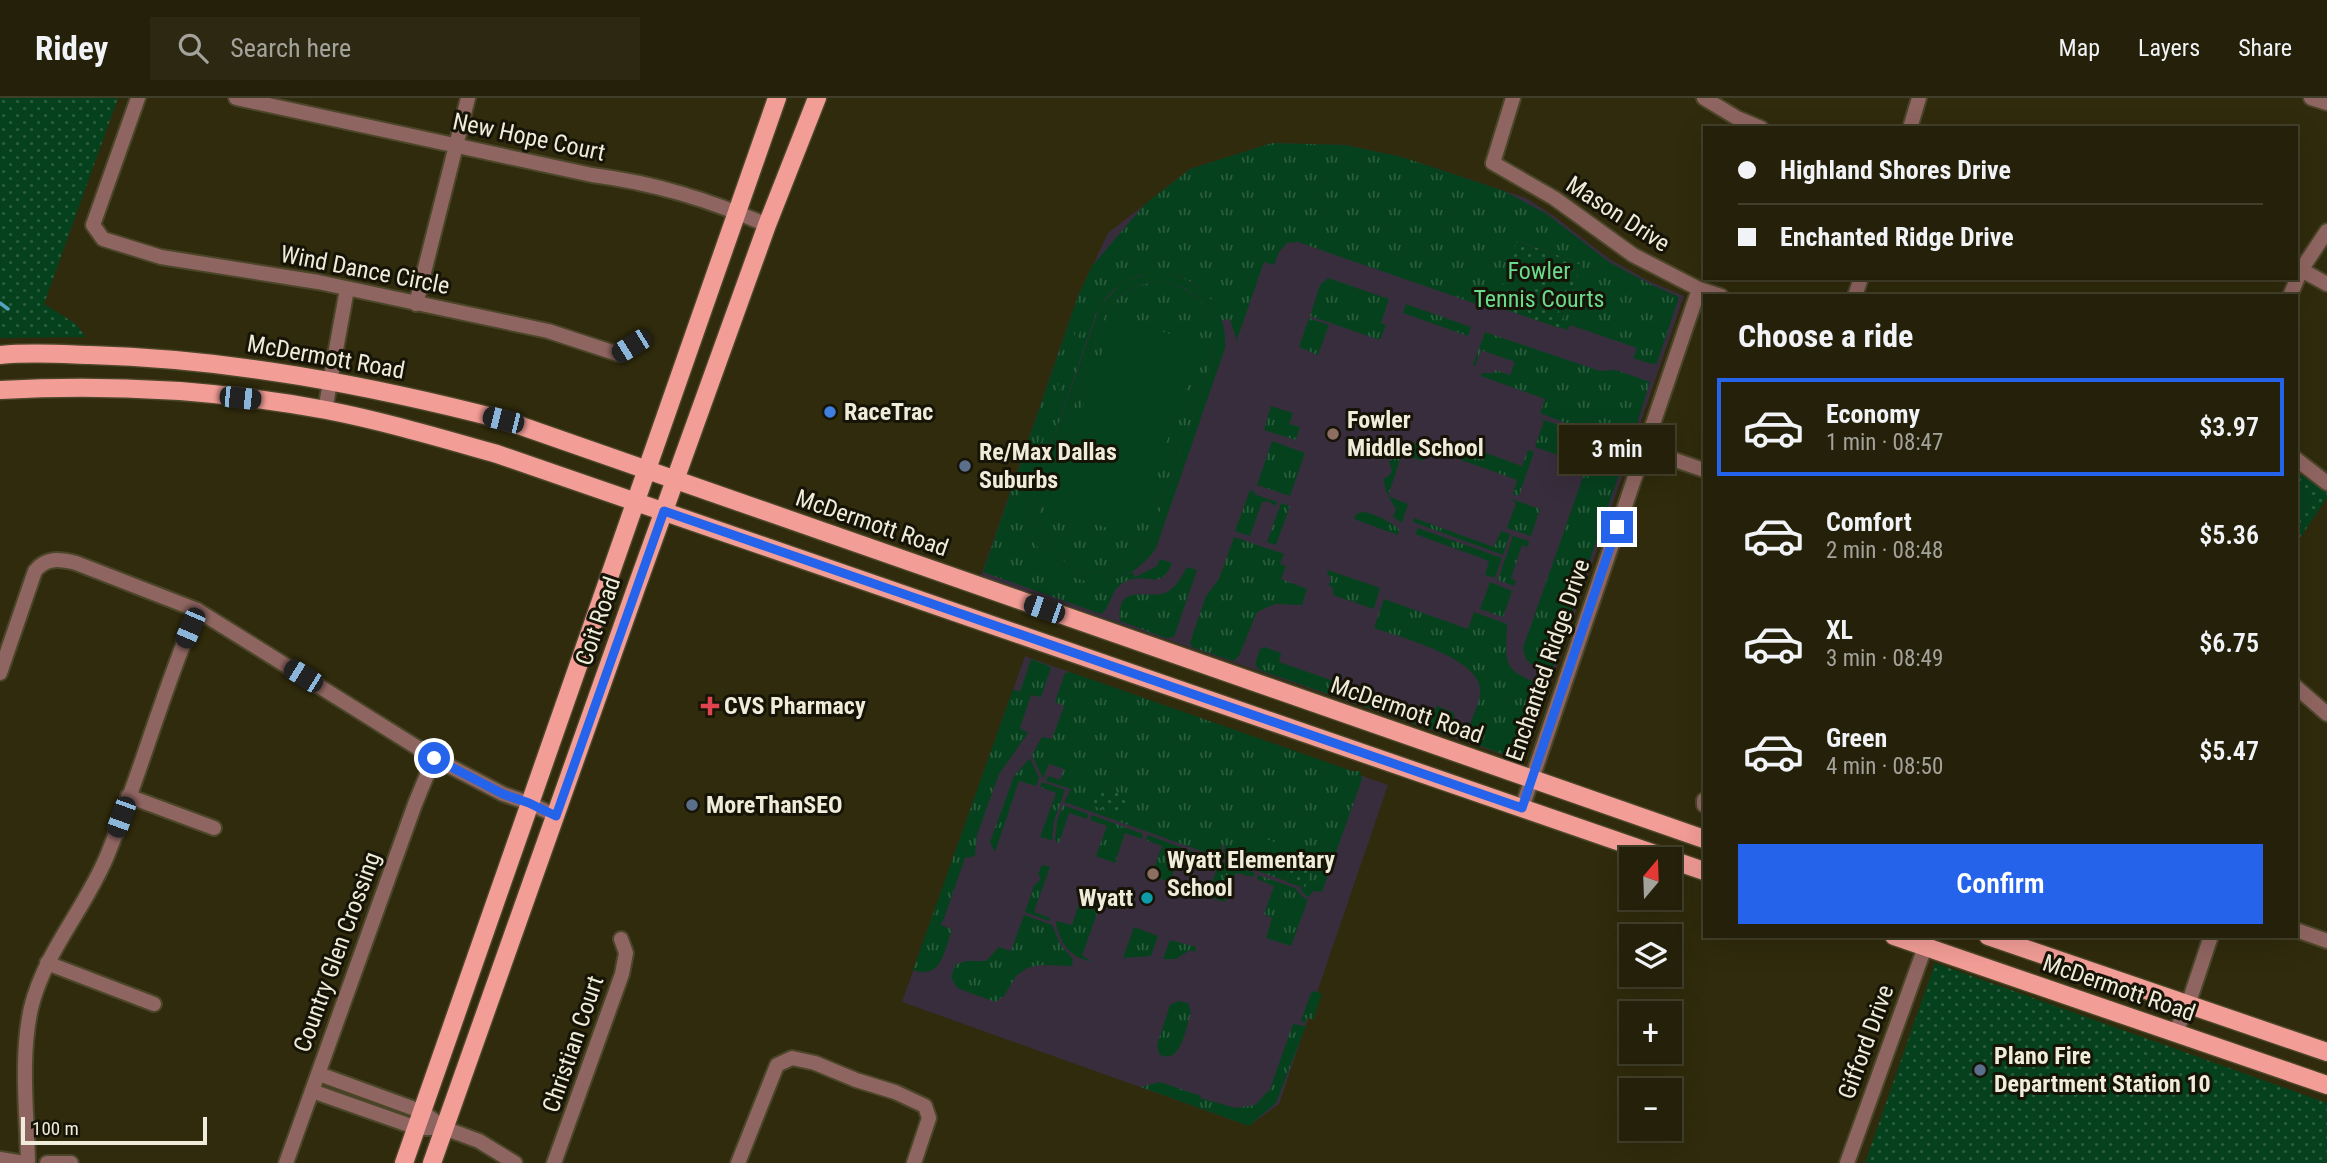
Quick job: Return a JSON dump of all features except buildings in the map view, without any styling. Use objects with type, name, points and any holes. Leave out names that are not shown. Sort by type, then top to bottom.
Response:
[{"type":"main road","name":"Coit Road","points":[[404,1163],[777,98]]},
{"type":"main road","name":"Coit Road","points":[[432,1163],[767,225],[817,98]]},
{"type":"main road","name":"McDermott Road","points":[[0,355],[140,356],[263,369],[414,397],[503,420],[1703,839]]},
{"type":"main road","points":[[0,390],[145,390],[263,400],[325,410],[497,454],[1703,871]]},
{"type":"main road","points":[[948,610],[958,579]]},
{"type":"main road","points":[[582,651],[588,667],[576,702],[580,709],[592,713]]},
{"type":"main road","points":[[1162,683],[1172,654]]},
{"type":"main road","name":"McDermott Road","points":[[1905,938],[1927,942],[2063,995],[2327,1085]]},
{"type":"main road","name":"McDermott Road","points":[[1994,938],[2327,1052]]},
{"type":"main road","points":[[2063,995],[2073,965]]},
{"type":"street","name":"Wind Dance Circle","points":[[138,98],[93,225],[103,239],[162,257],[347,289],[548,331],[618,354],[631,346]]},
{"type":"street","name":"New Hope Court","points":[[236,98],[592,175],[637,181],[693,195],[767,225]]},
{"type":"street","points":[[416,304],[467,98]]},
{"type":"street","name":"Mason Drive","points":[[1513,98],[1493,163],[1574,212],[1633,255],[1699,289],[1715,294]]},
{"type":"street","points":[[1704,98],[1756,126]]},
{"type":"street","points":[[1911,126],[1919,98]]},
{"type":"street","points":[[2311,98],[2327,103]]},
{"type":"street","points":[[2327,231],[2299,269],[2327,284]]},
{"type":"street","points":[[325,410],[347,289]]},
{"type":"street","name":"Enchanted Ridge Drive","points":[[1522,808],[1699,289]]},
{"type":"street","points":[[1643,449],[1703,470]]},
{"type":"street","points":[[2298,461],[2327,483]]},
{"type":"street","points":[[0,673],[31,578],[40,565],[46,562],[56,559],[76,563],[197,610],[434,758],[503,794],[556,816]]},
{"type":"street","points":[[0,1159],[26,1163],[25,1057],[30,1012],[36,991],[47,963],[106,858],[175,662],[197,610]]},
{"type":"street","points":[[2298,693],[2327,714]]},
{"type":"street","name":"Country Glen Crossing","points":[[286,1163],[434,758]]},
{"type":"street","points":[[128,796],[214,828]]},
{"type":"street","points":[[2298,931],[2327,941]]},
{"type":"street","points":[[2175,1033],[2188,1005],[2210,938]]},
{"type":"street","name":"Christian Court","points":[[554,1163],[622,974],[626,953],[621,939]]},
{"type":"street","name":"Gifford Drive","points":[[1847,1163],[1927,942]]},
{"type":"street","points":[[47,963],[154,1004]]},
{"type":"street","points":[[738,1163],[777,1065],[792,1058],[815,1063],[895,1092],[925,1107],[929,1118],[914,1163]]},
{"type":"street","points":[[318,1074],[420,1120]]},
{"type":"street","points":[[312,1091],[444,1128],[479,1141],[515,1163]]},
{"type":"street","points":[[47,1163],[71,1163]]},
{"type":"shaded area","name":"Fowler Middle School","points":[[1272,143],[1345,145],[1402,157],[1526,198],[1608,258],[1647,280],[1684,296],[1524,762],[981,576],[1078,296],[1108,233],[1190,169]]},
{"type":"shaded area","name":"Wyatt Elementary School","points":[[1025,656],[1388,785],[1279,1104],[1249,1126],[902,1002]]},
{"type":"green space","points":[[0,98],[118,98],[44,304],[76,324],[86,337],[0,338]]},
{"type":"green space","points":[[1272,143],[1345,145],[1402,157],[1504,191],[1547,214],[1609,262],[1679,297],[1657,363],[1633,358],[1637,348],[1570,325],[1568,330],[1559,327],[1582,264],[1518,241],[1498,298],[1495,297],[1492,306],[1486,304],[1485,307],[1298,242],[1287,243],[1279,252],[1274,265],[1264,262],[1236,337],[1237,342],[1230,319],[1222,320],[1211,300],[1197,286],[1179,277],[1161,273],[1142,275],[1124,282],[1109,295],[1096,314],[1032,499],[1030,521],[1035,540],[1044,556],[1057,568],[1074,576],[1093,580],[1113,579],[1133,572],[1135,577],[1157,566],[1160,559],[1172,563],[1168,571],[1159,579],[1136,578],[1123,583],[1101,614],[983,572],[1078,296],[1092,266],[1145,204],[1190,169]]},
{"type":"green space","name":"Fowler Tennis Courts","points":[[1517,241],[1582,264],[1559,328],[1495,306]]},
{"type":"green space","points":[[1520,255],[1539,262],[1525,303],[1505,297]]},
{"type":"green space","points":[[1552,266],[1571,273],[1557,314],[1537,308]]},
{"type":"green space","points":[[1152,272],[1182,278],[1195,285],[1215,304],[1221,317],[1225,348],[1156,548],[1137,568],[1115,579],[1093,582],[1071,577],[1052,565],[1038,548],[1031,526],[1032,499],[1100,306],[1123,282]],"holes":[[[1156,282],[1178,285],[1199,299],[1206,308],[1212,319],[1216,344],[1214,357],[1148,545],[1133,562],[1115,571],[1095,573],[1077,568],[1061,558],[1048,543],[1041,524],[1041,501],[1106,313],[1117,299],[1131,289]]]},
{"type":"green space","points":[[1328,278],[1389,299],[1381,323],[1386,325],[1380,340],[1310,316],[1320,285]]},
{"type":"green space","points":[[1165,282],[1189,292],[1199,299],[1206,309],[1215,331],[1214,357],[1148,545],[1133,562],[1115,571],[1095,573],[1077,568],[1061,558],[1048,543],[1041,524],[1041,501],[1106,313],[1117,299],[1131,289],[1147,283]]},
{"type":"green space","points":[[1088,294],[1093,296],[1058,393],[1061,398],[1057,410],[1051,412],[1020,508],[1015,506],[1049,412],[1049,407],[1046,406],[1050,394],[1056,392]]},
{"type":"green space","points":[[1406,304],[1471,327],[1468,336],[1403,313]]},
{"type":"green space","points":[[1115,315],[1201,345],[1133,537],[1048,507]]},
{"type":"green space","points":[[1309,318],[1329,325],[1318,355],[1299,347]]},
{"type":"green space","points":[[1485,332],[1600,371],[1616,370],[1650,382],[1635,430],[1630,432],[1608,425],[1597,425],[1586,431],[1540,413],[1545,399],[1481,376],[1482,373],[1495,373],[1495,370],[1510,375],[1515,362],[1481,350],[1475,366],[1473,365]]},
{"type":"green space","points":[[1271,406],[1293,413],[1289,424],[1300,427],[1296,440],[1264,430]]},
{"type":"green space","points":[[1538,418],[1568,428],[1558,455],[1535,447],[1544,421]]},
{"type":"green space","points":[[1272,441],[1305,453],[1290,496],[1257,485]]},
{"type":"green space","points":[[1418,441],[1429,445],[1423,461],[1402,454],[1388,496],[1383,479],[1392,471],[1389,461]]},
{"type":"green space","points":[[1458,443],[1522,466],[1528,450],[1534,452],[1519,496],[1513,494],[1517,480],[1453,457]]},
{"type":"green space","points":[[1602,443],[1618,446],[1626,454],[1554,665],[1552,669],[1531,664],[1526,659],[1523,648],[1591,454],[1596,446]]},
{"type":"green space","points":[[2298,473],[2327,491],[2327,498],[2298,541]]},
{"type":"green space","points":[[1250,490],[1277,502],[1276,506],[1268,501],[1262,502],[1250,536],[1235,531]]},
{"type":"green space","points":[[2298,490],[2313,499],[2302,520],[2298,518]]},
{"type":"green space","points":[[1388,496],[1408,504],[1402,523],[1393,517],[1396,509]]},
{"type":"green space","points":[[1511,499],[1540,509],[1531,536],[1507,528],[1516,503]]},
{"type":"green space","points":[[1281,503],[1290,506],[1276,545],[1267,542]]},
{"type":"green space","points":[[1361,512],[1375,515],[1392,524],[1399,529],[1398,535],[1354,519],[1356,514]]},
{"type":"green space","points":[[1414,518],[1494,547],[1501,531],[1510,534],[1503,555],[1413,522]]},
{"type":"green space","points":[[1418,528],[1502,558],[1495,578],[1485,575],[1489,561],[1415,534]]},
{"type":"green space","points":[[1513,536],[1529,541],[1528,547],[1522,545],[1511,578],[1516,581],[1514,586],[1498,580]]},
{"type":"green space","points":[[1234,537],[1284,554],[1280,564],[1286,566],[1281,579],[1307,589],[1302,605],[1275,604],[1257,612],[1239,656],[1233,661],[1192,647],[1190,643],[1206,596],[1219,579]]},
{"type":"green space","points":[[1187,567],[1197,570],[1174,637],[1166,638],[1120,621],[1123,601],[1134,595],[1169,591]]},
{"type":"green space","points":[[1328,570],[1380,588],[1374,609],[1333,595]]},
{"type":"green space","points":[[1490,582],[1512,591],[1503,617],[1480,609]]},
{"type":"green space","points":[[1384,599],[1468,629],[1474,612],[1507,624],[1506,655],[1510,666],[1519,675],[1536,683],[1544,693],[1523,754],[1514,758],[1467,741],[1480,694],[1478,681],[1456,660],[1439,651],[1374,628]]},
{"type":"green space","points":[[1265,647],[1281,653],[1279,662],[1432,715],[1437,706],[1453,712],[1455,717],[1449,733],[1444,734],[1259,670],[1255,664],[1260,649]]},
{"type":"green space","points":[[1031,659],[1051,668],[1041,697],[1031,695],[1020,728],[1028,733],[999,774],[977,835],[975,856],[965,858],[940,924],[952,930],[944,955],[930,971],[913,970],[1013,689],[1020,692]]},
{"type":"green space","points":[[1070,672],[1352,771],[1360,771],[1362,779],[1322,892],[1313,891],[1309,897],[1299,887],[1305,888],[1313,861],[1295,855],[1286,881],[1221,858],[1223,853],[1278,873],[1248,832],[1239,856],[1223,851],[1223,844],[1218,857],[1064,802],[1071,789],[1046,781],[1048,776],[1060,780],[1064,769],[1049,764],[1043,779],[1032,755],[1042,737],[1052,739],[1064,706],[1055,702],[1065,673]]},
{"type":"green space","points":[[1030,758],[1039,778],[1036,786],[1019,781],[995,852],[990,842],[1014,776]]},
{"type":"green space","points":[[1042,782],[1065,790],[1054,821],[1052,840],[1040,837],[1056,793],[1040,787]]},
{"type":"green space","points":[[1107,788],[1124,795],[1128,801],[1126,806],[1114,813],[1091,805],[1098,791]]},
{"type":"green space","points":[[1063,805],[1088,814],[1087,819],[1069,813],[1059,843],[1055,841],[1057,821]]},
{"type":"green space","points":[[1092,815],[1143,834],[1142,839],[1125,833],[1115,863],[1096,856],[1107,826],[1090,820]]},
{"type":"green space","points":[[1247,832],[1288,847],[1278,873],[1238,859]]},
{"type":"green space","points":[[1148,835],[1199,854],[1198,858],[1180,853],[1170,882],[1151,876],[1162,846],[1146,840]]},
{"type":"green space","points":[[1203,855],[1255,873],[1253,877],[1236,873],[1225,902],[1207,896],[1218,866],[1201,859]]},
{"type":"green space","points":[[1295,855],[1314,861],[1305,888],[1286,882]]},
{"type":"green space","points":[[1042,865],[1050,867],[1034,912],[1050,918],[1049,921],[1025,912],[1034,886],[1041,879],[1038,874]]},
{"type":"green space","points":[[1258,875],[1295,888],[1308,900],[1291,946],[1266,938],[1272,918],[1264,914],[1274,886],[1257,879]]},
{"type":"green space","points":[[1082,895],[1101,902],[1082,956],[1092,961],[1077,957],[1066,948],[1056,921],[1072,925]]},
{"type":"green space","points":[[1024,915],[1052,925],[1061,946],[1073,959],[1072,966],[1040,965],[1027,968],[1016,976],[1004,996],[995,1002],[957,988],[951,977],[955,965],[966,961],[986,961],[999,947],[1011,951]]},
{"type":"green space","points":[[1134,927],[1158,936],[1151,956],[1123,958]]},
{"type":"green space","points":[[1170,940],[1196,947],[1195,952],[1190,950],[1176,959],[1163,959]]},
{"type":"green space","points":[[1935,963],[2327,1103],[2327,1163],[1865,1163]]},
{"type":"green space","points":[[1314,991],[1322,994],[1313,1020],[1307,1017],[1305,1023],[1301,1021]]},
{"type":"green space","points":[[1179,1001],[1188,1003],[1191,1012],[1181,1044],[1173,1055],[1166,1057],[1159,1054],[1157,1045],[1170,1005]]},
{"type":"green space","points":[[1293,1024],[1306,1026],[1276,1103],[1249,1126],[1141,1087],[1160,1082],[1201,1096],[1200,1098],[1236,1108],[1255,1105],[1270,1089]]},
{"type":"waterway","points":[[0,303],[8,309]]},
{"type":"place","name":"RaceTrac","points":[[830,412]]},
{"type":"place","name":"Fowler Middle School","points":[[1333,434]]},
{"type":"place","name":"Re/Max Dallas Suburbs","points":[[965,466]]},
{"type":"place","name":"CVS Pharmacy","points":[[710,706]]},
{"type":"place","name":"MoreThanSEO","points":[[692,805]]},
{"type":"place","name":"Wyatt Elementary School","points":[[1153,874]]},
{"type":"place","name":"Wyatt","points":[[1147,898]]},
{"type":"place","name":"Plano Fire Department Station 10","points":[[1980,1070]]},
{"type":"route","points":[[434,758],[503,794],[556,816],[664,511],[1522,808],[1617,527]]}]
